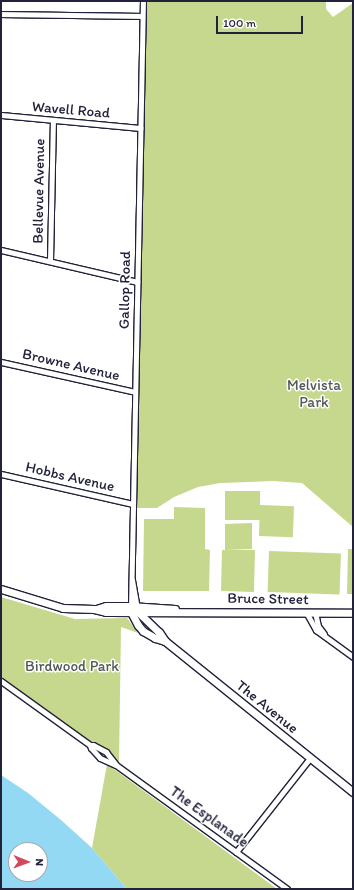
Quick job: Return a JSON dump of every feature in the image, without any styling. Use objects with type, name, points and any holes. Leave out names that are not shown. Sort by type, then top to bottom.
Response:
[{"type":"street","name":"Gallop Road","points":[[134,609],[132,579],[133,504],[143,1]]},
{"type":"street","points":[[1,14],[142,16]]},
{"type":"street","name":"Wavell Road","points":[[1,115],[140,128]]},
{"type":"street","name":"Bellevue Avenue","points":[[50,261],[53,121]]},
{"type":"street","points":[[1,250],[137,282]]},
{"type":"street","name":"Browne Avenue","points":[[1,362],[135,392]]},
{"type":"street","name":"Hobbs Avenue","points":[[1,474],[133,504]]},
{"type":"street","name":"Bruce Street","points":[[1,589],[63,608],[94,609],[106,612],[162,607],[183,611],[353,613]]},
{"type":"street","name":"The Avenue","points":[[134,609],[143,631],[155,638],[165,641],[353,792]]},
{"type":"street","points":[[306,612],[316,630],[353,657]]},
{"type":"street","points":[[315,612],[318,626],[324,635]]},
{"type":"street","name":"The Esplanade","points":[[1,681],[90,745],[93,745],[106,752],[116,765],[287,889]]},
{"type":"street","points":[[236,852],[310,758]]},
{"type":"green space","name":"Melvista Park","points":[[144,1],[326,1],[326,9],[333,17],[353,3],[353,527],[302,483],[273,481],[220,483],[198,487],[174,497],[157,508],[134,508]]},
{"type":"green space","points":[[225,491],[260,491],[260,520],[225,520]]},
{"type":"green space","points":[[260,505],[294,506],[293,537],[259,536]]},
{"type":"green space","points":[[174,507],[205,508],[205,549],[210,550],[209,591],[143,591],[144,519],[174,519]]},
{"type":"green space","points":[[252,523],[252,549],[226,550],[255,550],[254,592],[221,591],[222,550],[225,550],[225,524]]},
{"type":"green space","points":[[348,549],[353,549],[353,594],[347,594]]},
{"type":"green space","points":[[269,551],[341,554],[340,594],[268,592]]},
{"type":"green space","name":"Birdwood Park","points":[[1,597],[75,619],[127,618],[138,633],[121,627],[119,762],[1,678]]},
{"type":"green space","points":[[107,764],[277,889],[127,889],[92,848]]},
{"type":"water","points":[[1,775],[28,793],[92,848],[127,889],[1,889]]}]
